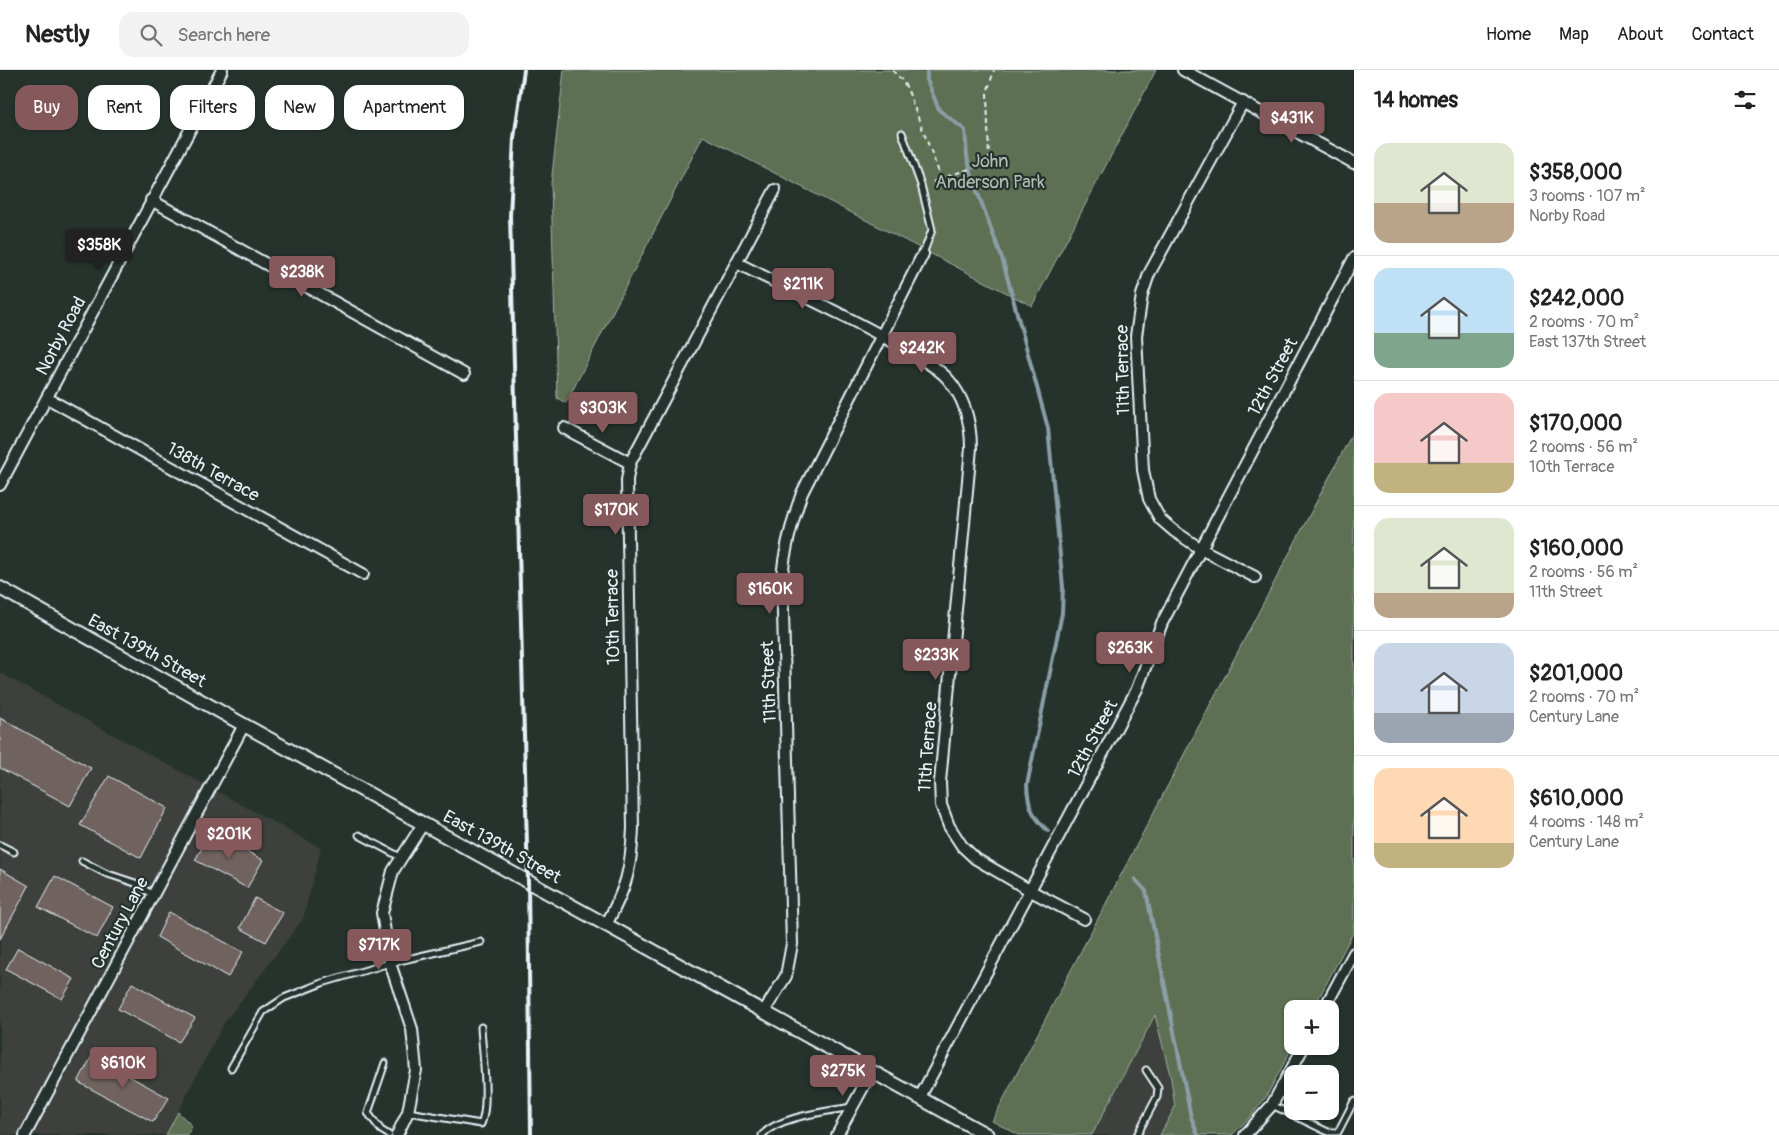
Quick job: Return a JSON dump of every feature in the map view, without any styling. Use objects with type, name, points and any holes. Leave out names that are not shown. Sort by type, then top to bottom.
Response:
[{"type":"street","name":"Norby Road","points":[[0,485],[222,70]]},
{"type":"street","points":[[1183,70],[1353,162]]},
{"type":"street","name":"11th Terrace","points":[[1243,102],[1149,274],[1142,295],[1137,323],[1143,470],[1149,499],[1160,519],[1174,531],[1201,549],[1256,577]]},
{"type":"street","name":"10th Terrace","points":[[606,925],[625,886],[632,860],[627,480],[630,463],[775,190]]},
{"type":"street","points":[[151,200],[464,374]]},
{"type":"street","name":"11th Street","points":[[763,1013],[786,976],[792,944],[782,576],[784,554],[791,523],[802,494],[923,254]]},
{"type":"street","name":"12th Street","points":[[920,1097],[1137,689],[1162,623],[1354,258]]},
{"type":"street","name":"11th Terrace","points":[[737,263],[882,336],[933,366],[947,378],[964,404],[971,430],[971,448],[940,782],[941,805],[949,826],[962,846],[976,859],[1084,919]]},
{"type":"street","name":"138th Terrace","points":[[47,398],[363,574]]},
{"type":"street","points":[[564,428],[630,463]]},
{"type":"street","name":"East 139th Street","points":[[0,588],[763,1013],[987,1135]]},
{"type":"street","name":"Century Lane","points":[[25,1135],[244,725]]},
{"type":"street","points":[[397,1135],[408,1112],[416,1070],[412,1029],[390,963],[382,913],[393,872],[423,824]]},
{"type":"street","points":[[1329,1000],[1354,952]]},
{"type":"street","points":[[1245,1135],[1272,1105],[1299,1055]]},
{"type":"street","points":[[837,1135],[872,1071]]},
{"type":"lane","points":[[902,133],[921,185],[932,230],[923,254]]},
{"type":"lane","points":[[359,835],[402,858]]},
{"type":"lane","points":[[0,845],[14,852]]},
{"type":"lane","points":[[82,861],[105,874],[135,883],[153,895]]},
{"type":"lane","points":[[231,1068],[263,1012],[284,998],[322,983],[390,963],[481,942]]},
{"type":"lane","points":[[408,1112],[481,1124],[484,1099],[482,1027]]},
{"type":"lane","points":[[386,1064],[368,1113],[381,1130],[389,1135]]},
{"type":"lane","points":[[1137,1135],[1157,1097],[1158,1088],[1146,1070]]},
{"type":"lane","points":[[1272,1105],[1328,1132],[1338,1132],[1354,1100]]},
{"type":"lane","points":[[762,1135],[768,1129],[795,1119],[852,1107]]},
{"type":"path","points":[[892,70],[907,88],[941,178]]},
{"type":"path","points":[[933,182],[986,164],[990,156],[987,93],[994,70]]},
{"type":"shaded area","points":[[0,673],[321,848],[303,919],[224,1023],[166,1135],[0,1135]]},
{"type":"shaded area","points":[[1155,1014],[1171,1079],[1175,1107],[1160,1135],[1092,1135]]},
{"type":"green space","name":"John Anderson Park","points":[[564,70],[1156,70],[1032,306],[703,136],[566,403],[557,398],[551,184]]},
{"type":"green space","points":[[1354,430],[1354,931],[1318,1000],[1284,1000],[1284,1055],[1288,1055],[1266,1097],[1252,1115],[1232,1135],[1160,1135],[1175,1107],[1171,1079],[1155,1015],[1092,1135],[1019,1135],[992,1121]]},
{"type":"green space","points":[[178,1112],[192,1126],[188,1135],[166,1135]]},
{"type":"building","points":[[0,718],[91,768],[70,806],[0,768]]},
{"type":"building","points":[[109,776],[167,808],[141,858],[80,825]]},
{"type":"building","points":[[211,832],[263,860],[247,888],[195,860]]},
{"type":"building","points":[[0,869],[29,886],[0,939]]},
{"type":"building","points":[[55,876],[113,907],[97,938],[38,907]]},
{"type":"building","points":[[255,898],[283,913],[266,942],[240,928]]},
{"type":"building","points":[[169,912],[243,952],[228,977],[157,937]]},
{"type":"building","points":[[18,948],[74,979],[62,999],[6,969]]},
{"type":"building","points":[[132,983],[195,1018],[179,1042],[118,1009]]},
{"type":"building","points":[[92,1056],[169,1098],[153,1122],[78,1082]]},
{"type":"waterway","points":[[927,70],[927,80],[939,110],[965,130],[967,156],[973,180],[1002,258],[1048,428],[1063,587],[1062,613],[1027,785],[1028,799],[1032,810],[1048,831]]},
{"type":"waterway","points":[[1135,879],[1146,891],[1191,1117],[1198,1135]]},
{"type":"railway","points":[[524,70],[514,138],[510,216],[528,882],[531,1135]]}]
